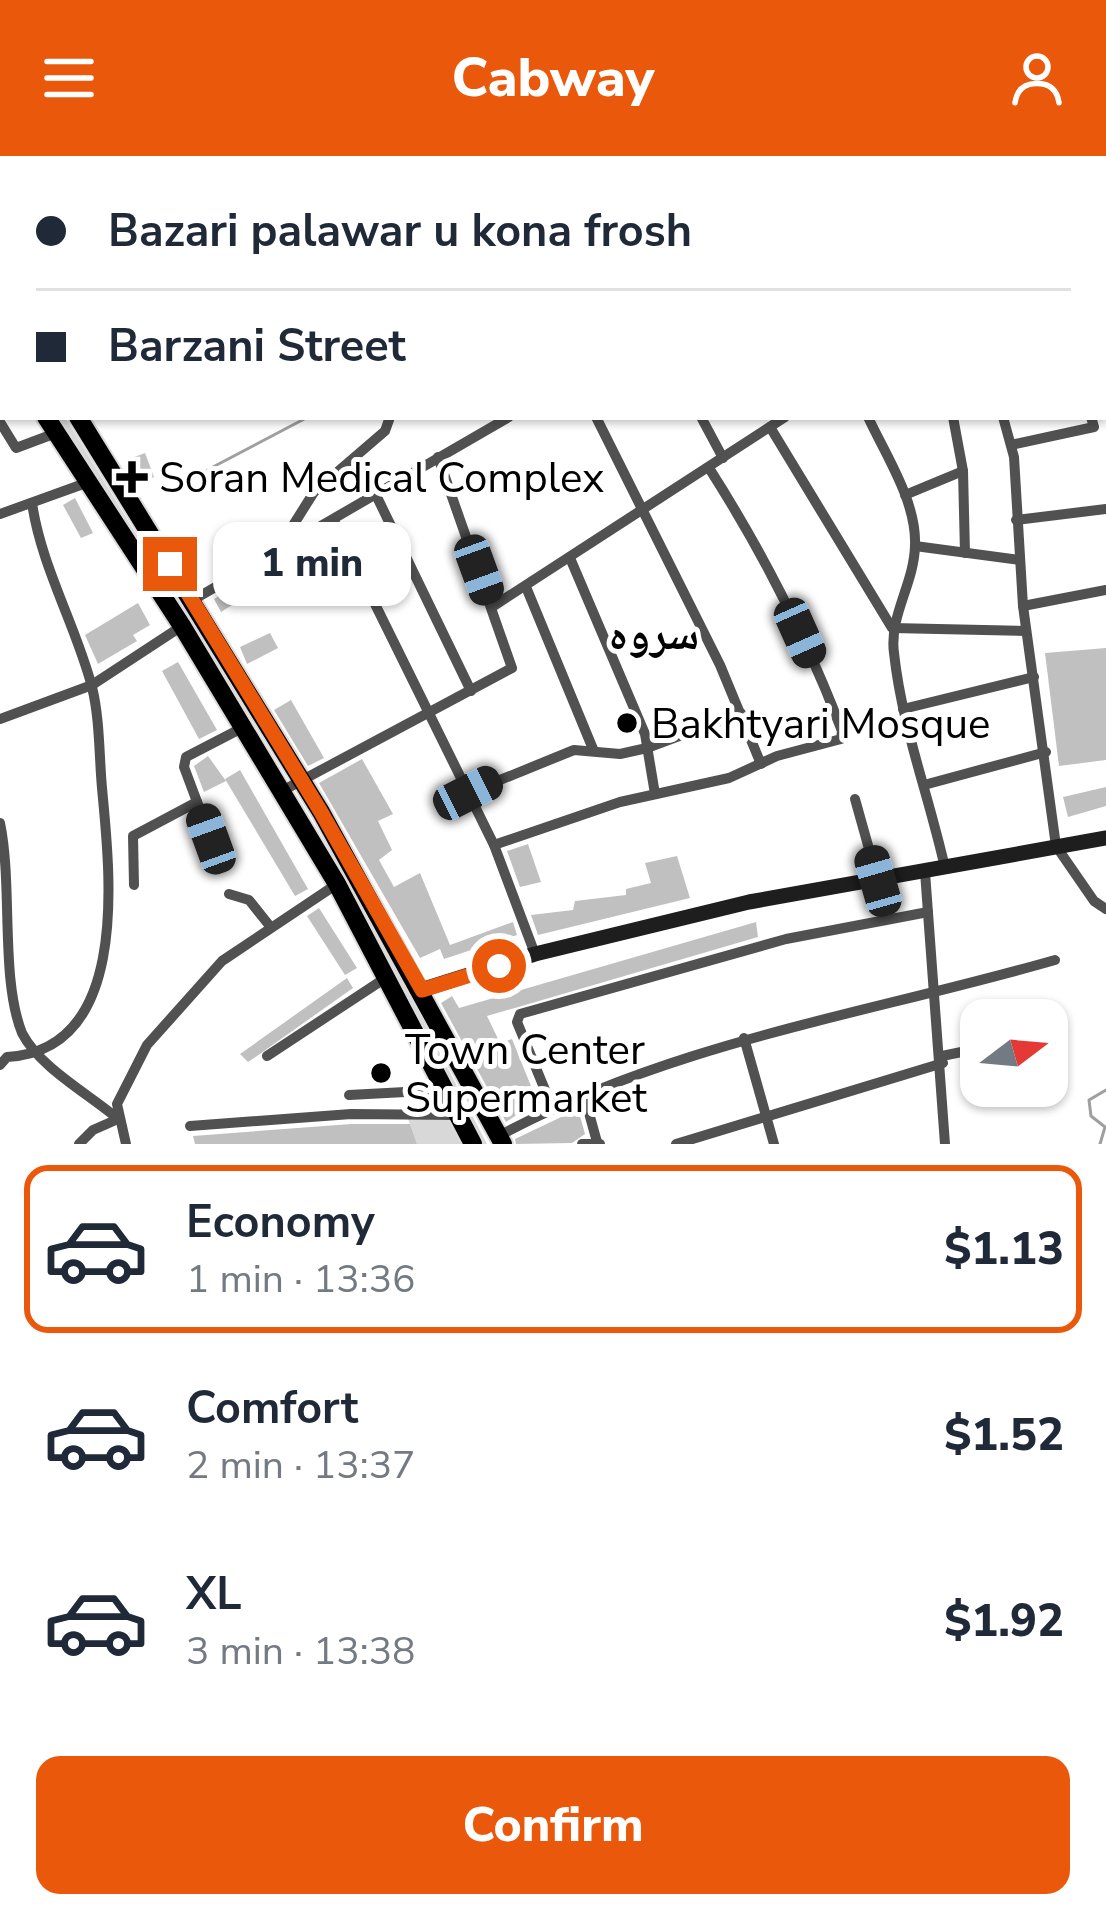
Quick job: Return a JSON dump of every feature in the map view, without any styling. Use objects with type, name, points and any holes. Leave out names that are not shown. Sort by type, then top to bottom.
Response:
[{"type":"highway","points":[[80,420],[302,779],[501,1140]]},
{"type":"highway","points":[[51,425],[182,626],[337,884],[473,1144]]},
{"type":"street","points":[[297,544],[292,527],[307,501],[385,431],[389,420]]},
{"type":"street","points":[[478,420],[484,432]]},
{"type":"street","points":[[193,600],[297,544],[504,420]]},
{"type":"street","points":[[598,420],[741,713],[760,764]]},
{"type":"street","points":[[703,420],[723,458]]},
{"type":"street","points":[[492,607],[780,420]]},
{"type":"street","points":[[869,420],[904,495],[915,546],[892,628],[903,709],[945,868]]},
{"type":"street","points":[[954,420],[963,471],[965,553]]},
{"type":"street","points":[[1004,420],[1011,445],[1023,607],[1056,845],[1094,901],[1106,909]]},
{"type":"street","points":[[1011,445],[1094,427],[1092,420]]},
{"type":"street","points":[[0,422],[16,448],[23,450],[51,425]]},
{"type":"street","points":[[770,427],[892,628]]},
{"type":"street","points":[[280,792],[512,668],[438,458]]},
{"type":"street","points":[[494,845],[655,794],[729,778],[841,740],[842,731],[751,533],[709,468]]},
{"type":"street","points":[[904,495],[963,471]]},
{"type":"street","points":[[0,514],[86,483]]},
{"type":"street","points":[[376,496],[471,691]]},
{"type":"street","points":[[0,1065],[8,1057],[40,1055],[68,1032],[91,999],[109,933],[110,883],[92,685],[32,503]]},
{"type":"street","points":[[1016,520],[1106,509]]},
{"type":"street","points":[[334,521],[494,845],[535,954]]},
{"type":"street","points":[[915,546],[1020,560]]},
{"type":"street","points":[[570,558],[647,748],[655,794]]},
{"type":"street","points":[[526,587],[593,748]]},
{"type":"street","points":[[1023,607],[1106,590]]},
{"type":"street","points":[[0,718],[92,685],[182,626]]},
{"type":"street","points":[[892,628],[1026,632]]},
{"type":"street","points":[[903,709],[1034,677]]},
{"type":"street","points":[[468,793],[503,776],[593,748],[620,754],[647,748],[741,713]]},
{"type":"street","points":[[211,839],[184,767],[186,757],[242,728]]},
{"type":"street","points":[[924,785],[1046,752]]},
{"type":"street","points":[[855,799],[878,881]]},
{"type":"street","points":[[134,885],[133,836],[197,802]]},
{"type":"street","points":[[0,823],[14,1007],[22,1033],[40,1055],[118,1119]]},
{"type":"street","points":[[422,990],[535,954],[748,902],[1106,838]]},
{"type":"street","points":[[926,872],[943,1059],[945,1144]]},
{"type":"street","points":[[126,1144],[117,1104],[147,1046],[222,961],[268,925],[337,884]]},
{"type":"street","points":[[230,893],[249,900],[268,925]]},
{"type":"street","points":[[552,1107],[521,1036],[520,1014],[786,939],[928,912]]},
{"type":"street","points":[[501,1140],[552,1107],[661,1063],[1055,960]]},
{"type":"street","points":[[267,1056],[387,977]]},
{"type":"street","points":[[745,1039],[774,1144]]},
{"type":"street","points":[[676,1144],[960,1054]]},
{"type":"street","points":[[350,1095],[446,1090]]},
{"type":"street","points":[[582,1144],[598,1143],[584,1095]]},
{"type":"street","points":[[190,1126],[351,1114],[460,1116]]},
{"type":"street","points":[[79,1144],[93,1130],[118,1119]]},
{"type":"shaded area","points":[[60,420],[67,420],[289,785]]},
{"type":"shaded area","points":[[299,803],[375,928],[487,1144],[481,1144]]},
{"type":"shaded area","points":[[448,1112],[464,1144],[417,1144],[406,1113]]},
{"type":"building","points":[[145,453],[154,477],[136,485],[124,461]]},
{"type":"building","points":[[75,498],[93,533],[81,538],[63,505]]},
{"type":"building","points":[[234,587],[240,600],[221,612],[214,599]]},
{"type":"building","points":[[138,603],[150,625],[133,635],[137,641],[98,664],[85,635]]},
{"type":"building","points":[[270,633],[278,648],[247,664],[240,647]]},
{"type":"building","points":[[1106,648],[1106,760],[1059,766],[1045,653]]},
{"type":"building","points":[[178,662],[217,730],[199,739],[162,671]]},
{"type":"building","points":[[291,700],[324,758],[308,766],[274,710]]},
{"type":"building","points":[[208,756],[226,781],[204,792],[194,766]]},
{"type":"building","points":[[362,759],[393,814],[378,821],[392,850],[379,860],[394,887],[420,873],[450,945],[513,922],[517,935],[444,959],[440,949],[420,958],[319,783]]},
{"type":"building","points":[[240,770],[308,889],[295,896],[225,779]]},
{"type":"building","points":[[1106,787],[1106,806],[1068,817],[1063,797]]},
{"type":"building","points":[[528,844],[541,882],[520,887],[507,851]]},
{"type":"building","points":[[677,856],[690,898],[538,935],[531,915],[573,910],[575,901],[626,895],[626,889],[651,883],[645,863]]},
{"type":"building","points":[[319,908],[357,968],[345,975],[307,916]]},
{"type":"building","points":[[756,922],[758,937],[487,1016],[500,1043],[512,1039],[537,1101],[506,1122],[441,1003],[452,996],[459,1008]]},
{"type":"building","points":[[347,978],[353,988],[248,1062],[240,1054]]},
{"type":"building","points":[[578,1109],[585,1134],[572,1143],[516,1144],[515,1139]]},
{"type":"building","points":[[410,1124],[417,1144],[195,1144],[193,1136]]},
{"type":"waterway","points":[[171,489],[302,420]]},
{"type":"waterway","points":[[1100,1144],[1105,1127],[1091,1116],[1089,1100],[1106,1090]]},
{"type":"place","name":"Soran Medical Complex","points":[[132,477]]},
{"type":"place","name":"Bakhtyari Mosque","points":[[627,723]]},
{"type":"place","name":"Town Center Supermarket","points":[[381,1073]]},
{"type":"district","name":"سروە","points":[[654,633]]},
{"type":"route","points":[[170,564],[321,812],[422,990],[499,966]]}]
